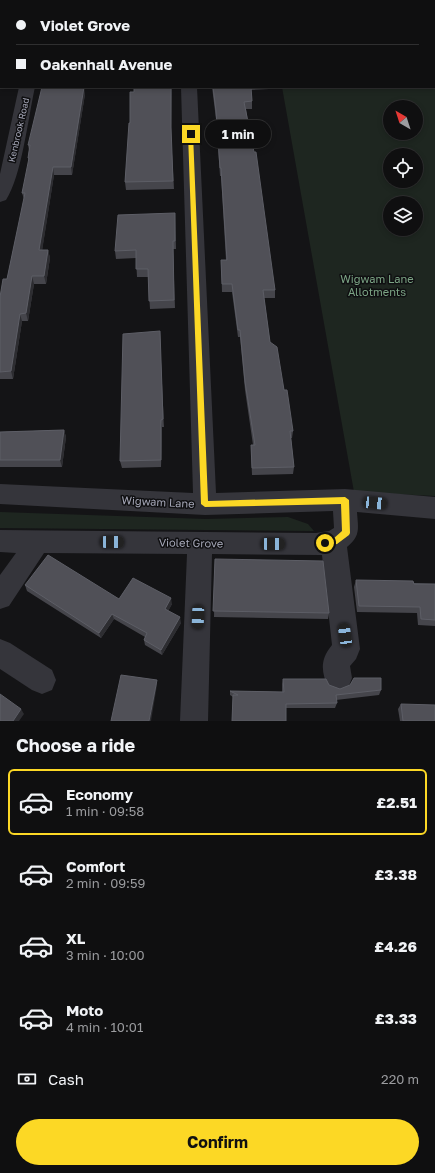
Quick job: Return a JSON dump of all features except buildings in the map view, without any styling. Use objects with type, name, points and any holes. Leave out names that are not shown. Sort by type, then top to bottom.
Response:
[{"type":"street","name":"Kenbrook Road","points":[[0,196],[9,173],[28,88]]},
{"type":"street","points":[[189,88],[205,504]]},
{"type":"street","name":"Wigwam Lane","points":[[0,494],[205,504],[345,500],[435,508]]},
{"type":"street","points":[[338,678],[336,662],[346,649],[334,542],[346,533],[345,500]]},
{"type":"street","name":"Violet Grove","points":[[0,541],[316,544],[334,542]]},
{"type":"street","points":[[0,597],[38,541]]},
{"type":"street","points":[[194,721],[200,543]]},
{"type":"street","points":[[0,653],[42,680]]},
{"type":"green space","name":"Wigwam Lane Allotments","points":[[282,88],[435,88],[435,496],[354,492]]},
{"type":"green space","points":[[0,512],[206,519],[288,517],[308,524],[314,531],[0,528]]},
{"type":"route","points":[[191,134],[205,504],[345,500],[346,533],[334,542],[325,543]]}]
